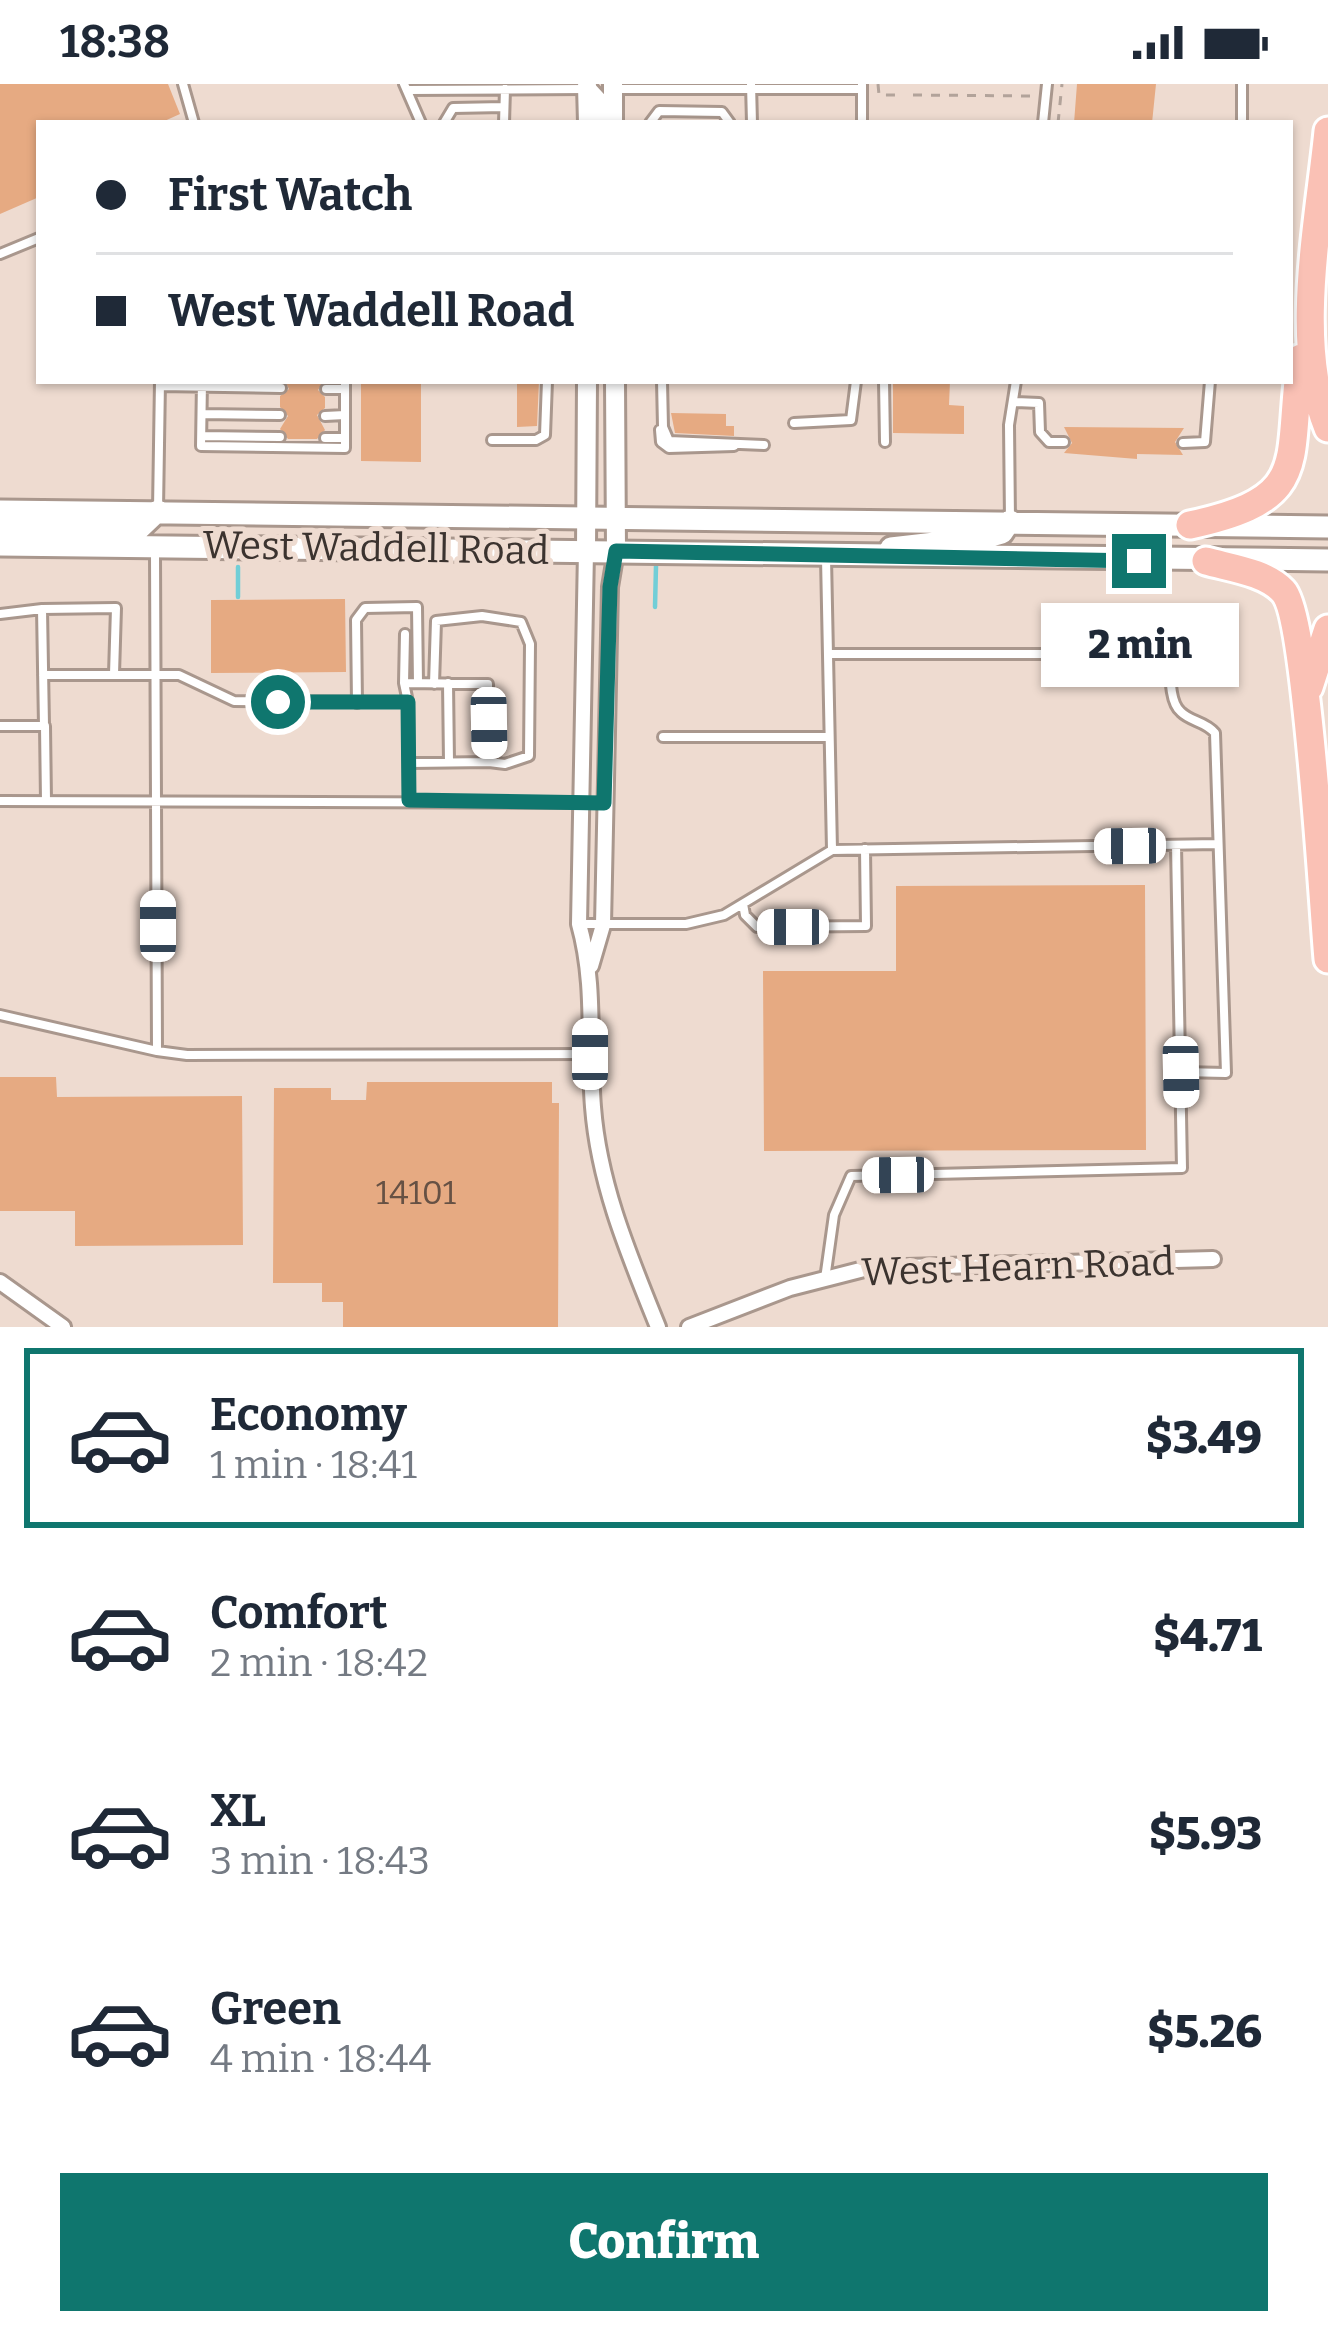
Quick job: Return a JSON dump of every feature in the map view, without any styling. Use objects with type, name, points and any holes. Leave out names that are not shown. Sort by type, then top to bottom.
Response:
[{"type":"highway","points":[[1328,131],[1311,325],[1314,381],[1328,428]]},
{"type":"highway","points":[[1190,525],[1240,513],[1267,499],[1282,483],[1291,460],[1300,360],[1311,325]]},
{"type":"highway","points":[[1206,561],[1268,580],[1291,602],[1307,709],[1328,959]]},
{"type":"highway","points":[[1307,709],[1311,674],[1328,628]]},
{"type":"main road","name":"West Waddell Road","points":[[0,511],[1328,527]]},
{"type":"main road","points":[[0,532],[139,529],[158,511]]},
{"type":"main road","points":[[834,556],[932,540],[988,537],[1002,533],[1010,521]]},
{"type":"main road","name":"West Waddell Road","points":[[0,545],[1328,560]]},
{"type":"street","points":[[587,86],[608,120]]},
{"type":"street","points":[[587,86],[588,120]]},
{"type":"street","points":[[609,120],[612,86]]},
{"type":"street","points":[[587,384],[579,924],[591,966]]},
{"type":"street","points":[[614,384],[616,551],[610,587],[603,925],[591,966],[590,1054],[600,1162],[614,1218],[658,1327]]},
{"type":"street","name":"West Hearn Road","points":[[688,1327],[868,1268],[1213,1259]]},
{"type":"street","points":[[0,1282],[63,1327]]},
{"type":"lane","points":[[183,84],[193,120]]},
{"type":"lane","points":[[1043,120],[1047,84]]},
{"type":"lane","points":[[1242,84],[1242,120]]},
{"type":"lane","points":[[504,120],[505,86]]},
{"type":"lane","points":[[420,120],[405,87],[587,86]]},
{"type":"lane","points":[[612,86],[862,87],[862,120]]},
{"type":"lane","points":[[751,87],[752,120]]},
{"type":"lane","points":[[446,120],[453,108],[504,107]]},
{"type":"lane","points":[[652,120],[659,111],[722,112],[728,120]]},
{"type":"lane","points":[[0,254],[36,239]]},
{"type":"lane","points":[[158,511],[160,384]]},
{"type":"lane","points":[[202,384],[201,446],[345,448],[346,385],[326,388]]},
{"type":"lane","points":[[218,384],[281,388]]},
{"type":"lane","points":[[492,440],[536,440],[544,435],[547,384]]},
{"type":"lane","points":[[660,384],[663,427],[669,441],[764,445]]},
{"type":"lane","points":[[794,423],[851,420],[856,384]]},
{"type":"lane","points":[[884,384],[885,442]]},
{"type":"lane","points":[[1010,521],[1010,425],[1016,384]]},
{"type":"lane","points":[[1183,443],[1204,442],[1210,384]]},
{"type":"lane","points":[[1014,402],[1039,403],[1040,432],[1049,442],[1064,442]]},
{"type":"lane","points":[[202,414],[280,416]]},
{"type":"lane","points":[[325,416],[345,416]]},
{"type":"lane","points":[[202,436],[280,437]]},
{"type":"lane","points":[[325,438],[345,438]]},
{"type":"lane","points":[[155,545],[157,1052]]},
{"type":"lane","points":[[832,850],[828,654],[834,556]]},
{"type":"lane","points":[[0,614],[116,608],[114,674]]},
{"type":"lane","points":[[357,703],[356,620],[365,608],[417,608],[418,683]]},
{"type":"lane","points":[[42,609],[46,801]]},
{"type":"lane","points":[[410,763],[505,764],[529,756],[530,644],[521,622],[482,616],[436,621],[434,684]]},
{"type":"lane","points":[[405,634],[409,800]]},
{"type":"lane","points":[[828,654],[1170,654],[1174,702],[1182,714],[1207,723],[1215,733],[1226,1072],[1181,1072]]},
{"type":"lane","points":[[43,675],[156,673],[195,680],[234,701],[408,702]]},
{"type":"lane","points":[[404,683],[488,684],[489,762]]},
{"type":"lane","points":[[448,683],[449,762]]},
{"type":"lane","points":[[0,726],[44,726]]},
{"type":"lane","points":[[663,737],[830,737]]},
{"type":"lane","points":[[0,801],[604,803]]},
{"type":"lane","points":[[579,924],[686,924],[724,915],[832,850],[1218,844]]},
{"type":"lane","points":[[825,1279],[834,1215],[851,1177],[1182,1168],[1176,845]]},
{"type":"lane","points":[[743,903],[745,915],[757,927],[866,926],[865,849]]},
{"type":"lane","points":[[0,1015],[188,1055],[590,1054]]},
{"type":"path","points":[[878,84],[879,106]]},
{"type":"path","points":[[1058,120],[1062,84]]},
{"type":"path","points":[[879,95],[897,95]]},
{"type":"path","points":[[913,95],[1037,96]]},
{"type":"building","points":[[0,84],[168,84],[180,114],[167,120],[36,120],[36,198],[0,214]]},
{"type":"building","points":[[1077,84],[1156,84],[1152,120],[1074,120]]},
{"type":"building","points":[[286,384],[322,384],[318,390],[325,397],[325,408],[317,415],[325,430],[317,439],[288,439],[280,429],[288,416],[280,407],[280,396],[289,389]]},
{"type":"building","points":[[361,384],[421,384],[421,462],[361,461]]},
{"type":"building","points":[[517,384],[539,384],[537,426],[517,427]]},
{"type":"building","points":[[893,384],[950,384],[949,405],[964,406],[964,434],[893,433]]},
{"type":"building","points":[[671,413],[726,414],[726,426],[734,426],[734,436],[675,433]]},
{"type":"building","points":[[1064,427],[1184,428],[1175,442],[1183,455],[1137,454],[1137,459],[1064,453],[1072,443]]},
{"type":"building","points":[[345,599],[346,672],[211,673],[211,600]]},
{"type":"building","points":[[1145,885],[1146,1150],[764,1151],[763,971],[896,971],[896,886]]},
{"type":"building","points":[[0,1077],[56,1077],[57,1097],[242,1096],[243,1245],[75,1246],[75,1211],[0,1211]]},
{"type":"building","points":[[367,1082],[552,1082],[552,1103],[559,1103],[558,1327],[343,1327],[343,1302],[322,1302],[322,1283],[273,1283],[274,1088],[331,1088],[331,1100],[366,1100]]},
{"type":"waterway","points":[[655,607],[656,566]]},
{"type":"waterway","points":[[238,567],[238,597]]},
{"type":"route","points":[[278,702],[408,702],[409,800],[604,803],[610,587],[616,551],[1139,561]]}]
